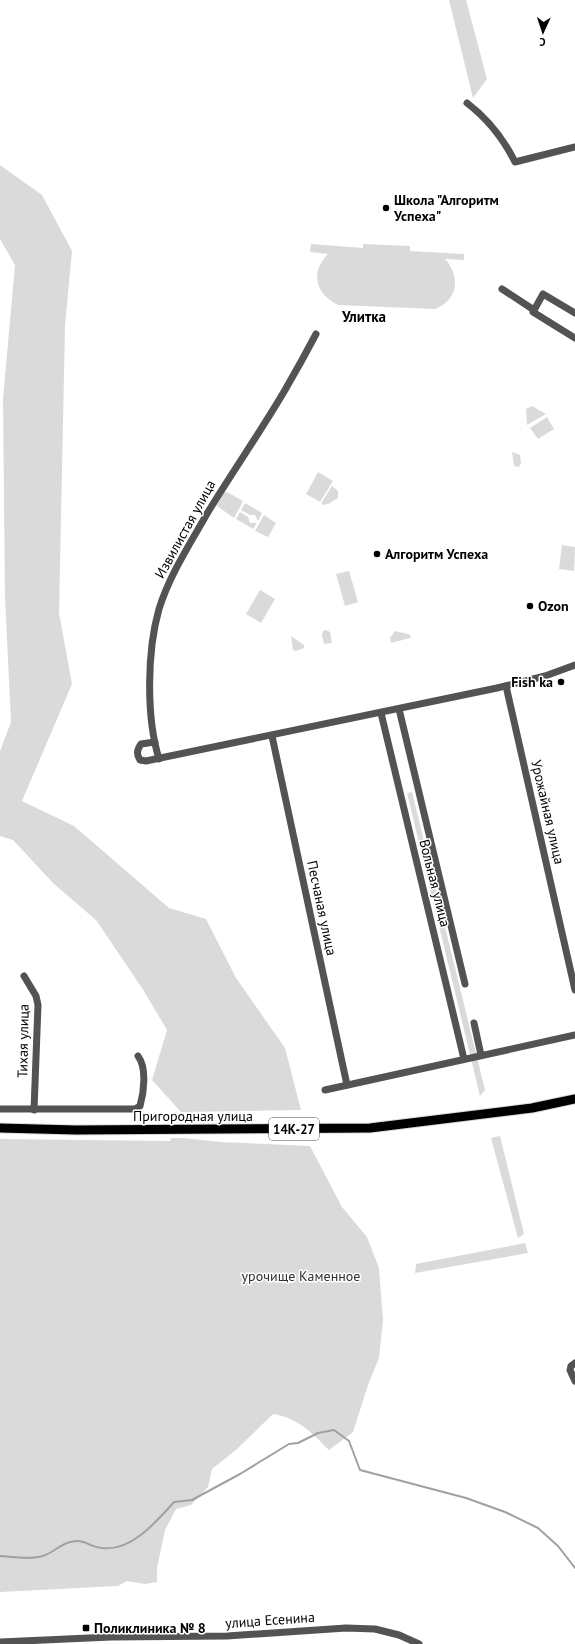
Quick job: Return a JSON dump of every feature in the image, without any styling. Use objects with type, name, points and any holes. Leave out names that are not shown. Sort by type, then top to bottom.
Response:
[{"type":"main road","name":"Пригородная улица","points":[[0,1128],[150,1130],[370,1128],[532,1108],[575,1099]]},
{"type":"street","points":[[467,103],[477,110],[496,131],[504,142],[514,162],[575,147]]},
{"type":"street","points":[[502,289],[534,310],[533,312],[575,338]]},
{"type":"street","points":[[534,310],[543,294],[575,313]]},
{"type":"street","name":"Извилистая улица","points":[[159,759],[155,742],[150,702],[150,670],[154,635],[160,609],[174,571],[224,485],[285,390],[316,334]]},
{"type":"street","points":[[155,742],[141,744],[137,750],[137,755],[140,760],[146,761],[159,759],[506,686],[545,676],[575,666]]},
{"type":"street","name":"Урожайная улица","points":[[506,686],[575,990]]},
{"type":"street","name":"Вольная улица","points":[[398,709],[465,984]]},
{"type":"street","name":"Вольная улица","points":[[381,713],[464,1059]]},
{"type":"street","name":"Песчаная улица","points":[[272,736],[347,1085]]},
{"type":"street","name":"Тихая улица","points":[[24,976],[36,996],[38,1005],[34,1110]]},
{"type":"street","points":[[474,1023],[481,1055]]},
{"type":"street","points":[[325,1090],[575,1035]]},
{"type":"street","name":"Пригородная улица","points":[[0,1109],[135,1109],[140,1106],[143,1096],[143,1062],[138,1056]]},
{"type":"street","points":[[573,1365],[571,1374],[575,1381]]},
{"type":"street","name":"улица Есенина","points":[[0,1642],[111,1637],[227,1636],[346,1628],[375,1629],[399,1635],[419,1644]]},
{"type":"green space","points":[[449,0],[466,0],[487,79],[473,98]]},
{"type":"green space","points":[[0,165],[42,195],[72,251],[65,325],[59,613],[72,684],[22,801],[74,826],[169,908],[206,919],[236,978],[285,1048],[301,1110],[181,1112],[152,1080],[167,1030],[142,988],[96,920],[54,884],[13,840],[0,836],[0,751],[11,722],[5,597],[3,399],[15,265],[0,239]]},
{"type":"green space","points":[[311,244],[363,248],[363,244],[410,246],[410,251],[464,254],[464,260],[445,259],[453,273],[455,287],[449,300],[435,309],[338,305],[324,295],[318,282],[317,275],[319,268],[322,261],[328,254],[310,252]]},
{"type":"green space","points":[[532,406],[546,414],[527,425],[526,409]]},
{"type":"green space","points":[[547,417],[554,429],[538,439],[530,428]]},
{"type":"green space","points":[[512,452],[520,455],[521,463],[519,467],[514,466]]},
{"type":"green space","points":[[318,472],[333,481],[320,502],[306,494]]},
{"type":"green space","points":[[332,486],[338,491],[338,498],[328,504],[322,505],[322,502]]},
{"type":"green space","points":[[224,492],[229,493],[243,501],[234,518],[217,506]]},
{"type":"green space","points":[[245,503],[262,513],[258,521],[255,515],[250,515],[241,510]]},
{"type":"green space","points":[[240,512],[248,517],[250,523],[257,523],[253,529],[236,519]]},
{"type":"green space","points":[[264,515],[276,523],[268,537],[255,531]]},
{"type":"green space","points":[[562,545],[575,547],[574,571],[559,569]]},
{"type":"green space","points":[[349,571],[358,602],[345,606],[336,574]]},
{"type":"green space","points":[[260,590],[275,599],[261,623],[246,614]]},
{"type":"green space","points":[[326,630],[330,632],[332,643],[324,644],[322,635],[323,631]]},
{"type":"green space","points":[[395,631],[411,636],[410,638],[391,643],[390,638]]},
{"type":"green space","points":[[291,636],[304,645],[304,648],[296,651],[293,650]]},
{"type":"green space","points":[[412,792],[485,1090],[480,1096],[407,793]]},
{"type":"green space","points":[[500,1136],[524,1234],[518,1238],[491,1138]]},
{"type":"green space","name":"урочище Каменное","points":[[171,1138],[310,1146],[342,1207],[367,1237],[379,1268],[383,1320],[379,1358],[368,1385],[353,1432],[329,1450],[297,1422],[273,1414],[237,1449],[212,1469],[208,1487],[191,1505],[176,1509],[165,1530],[157,1568],[157,1582],[145,1584],[127,1581],[118,1586],[0,1592],[0,1139],[170,1141]]},
{"type":"green space","points":[[525,1243],[528,1253],[415,1273],[416,1264]]},
{"type":"waterway","points":[[0,1556],[22,1558],[43,1556],[64,1544],[73,1541],[102,1548],[113,1548],[123,1545],[142,1534],[160,1518],[174,1502],[192,1500],[240,1474],[289,1444],[298,1443],[318,1433],[334,1430],[349,1441],[360,1470],[466,1498],[505,1512],[538,1528],[558,1546],[575,1568]]},
{"type":"place","name":"Школа \"Алгоритм Успеха\"","points":[[386,208]]},
{"type":"place","name":"Алгоритм Успеха","points":[[377,554]]},
{"type":"place","name":"Ozon","points":[[530,606]]},
{"type":"place","name":"Fish ka","points":[[561,682]]},
{"type":"place","name":"Поликлиника № 8","points":[[86,1628]]},
{"type":"district","name":"Улитка","points":[[364,317]]}]
